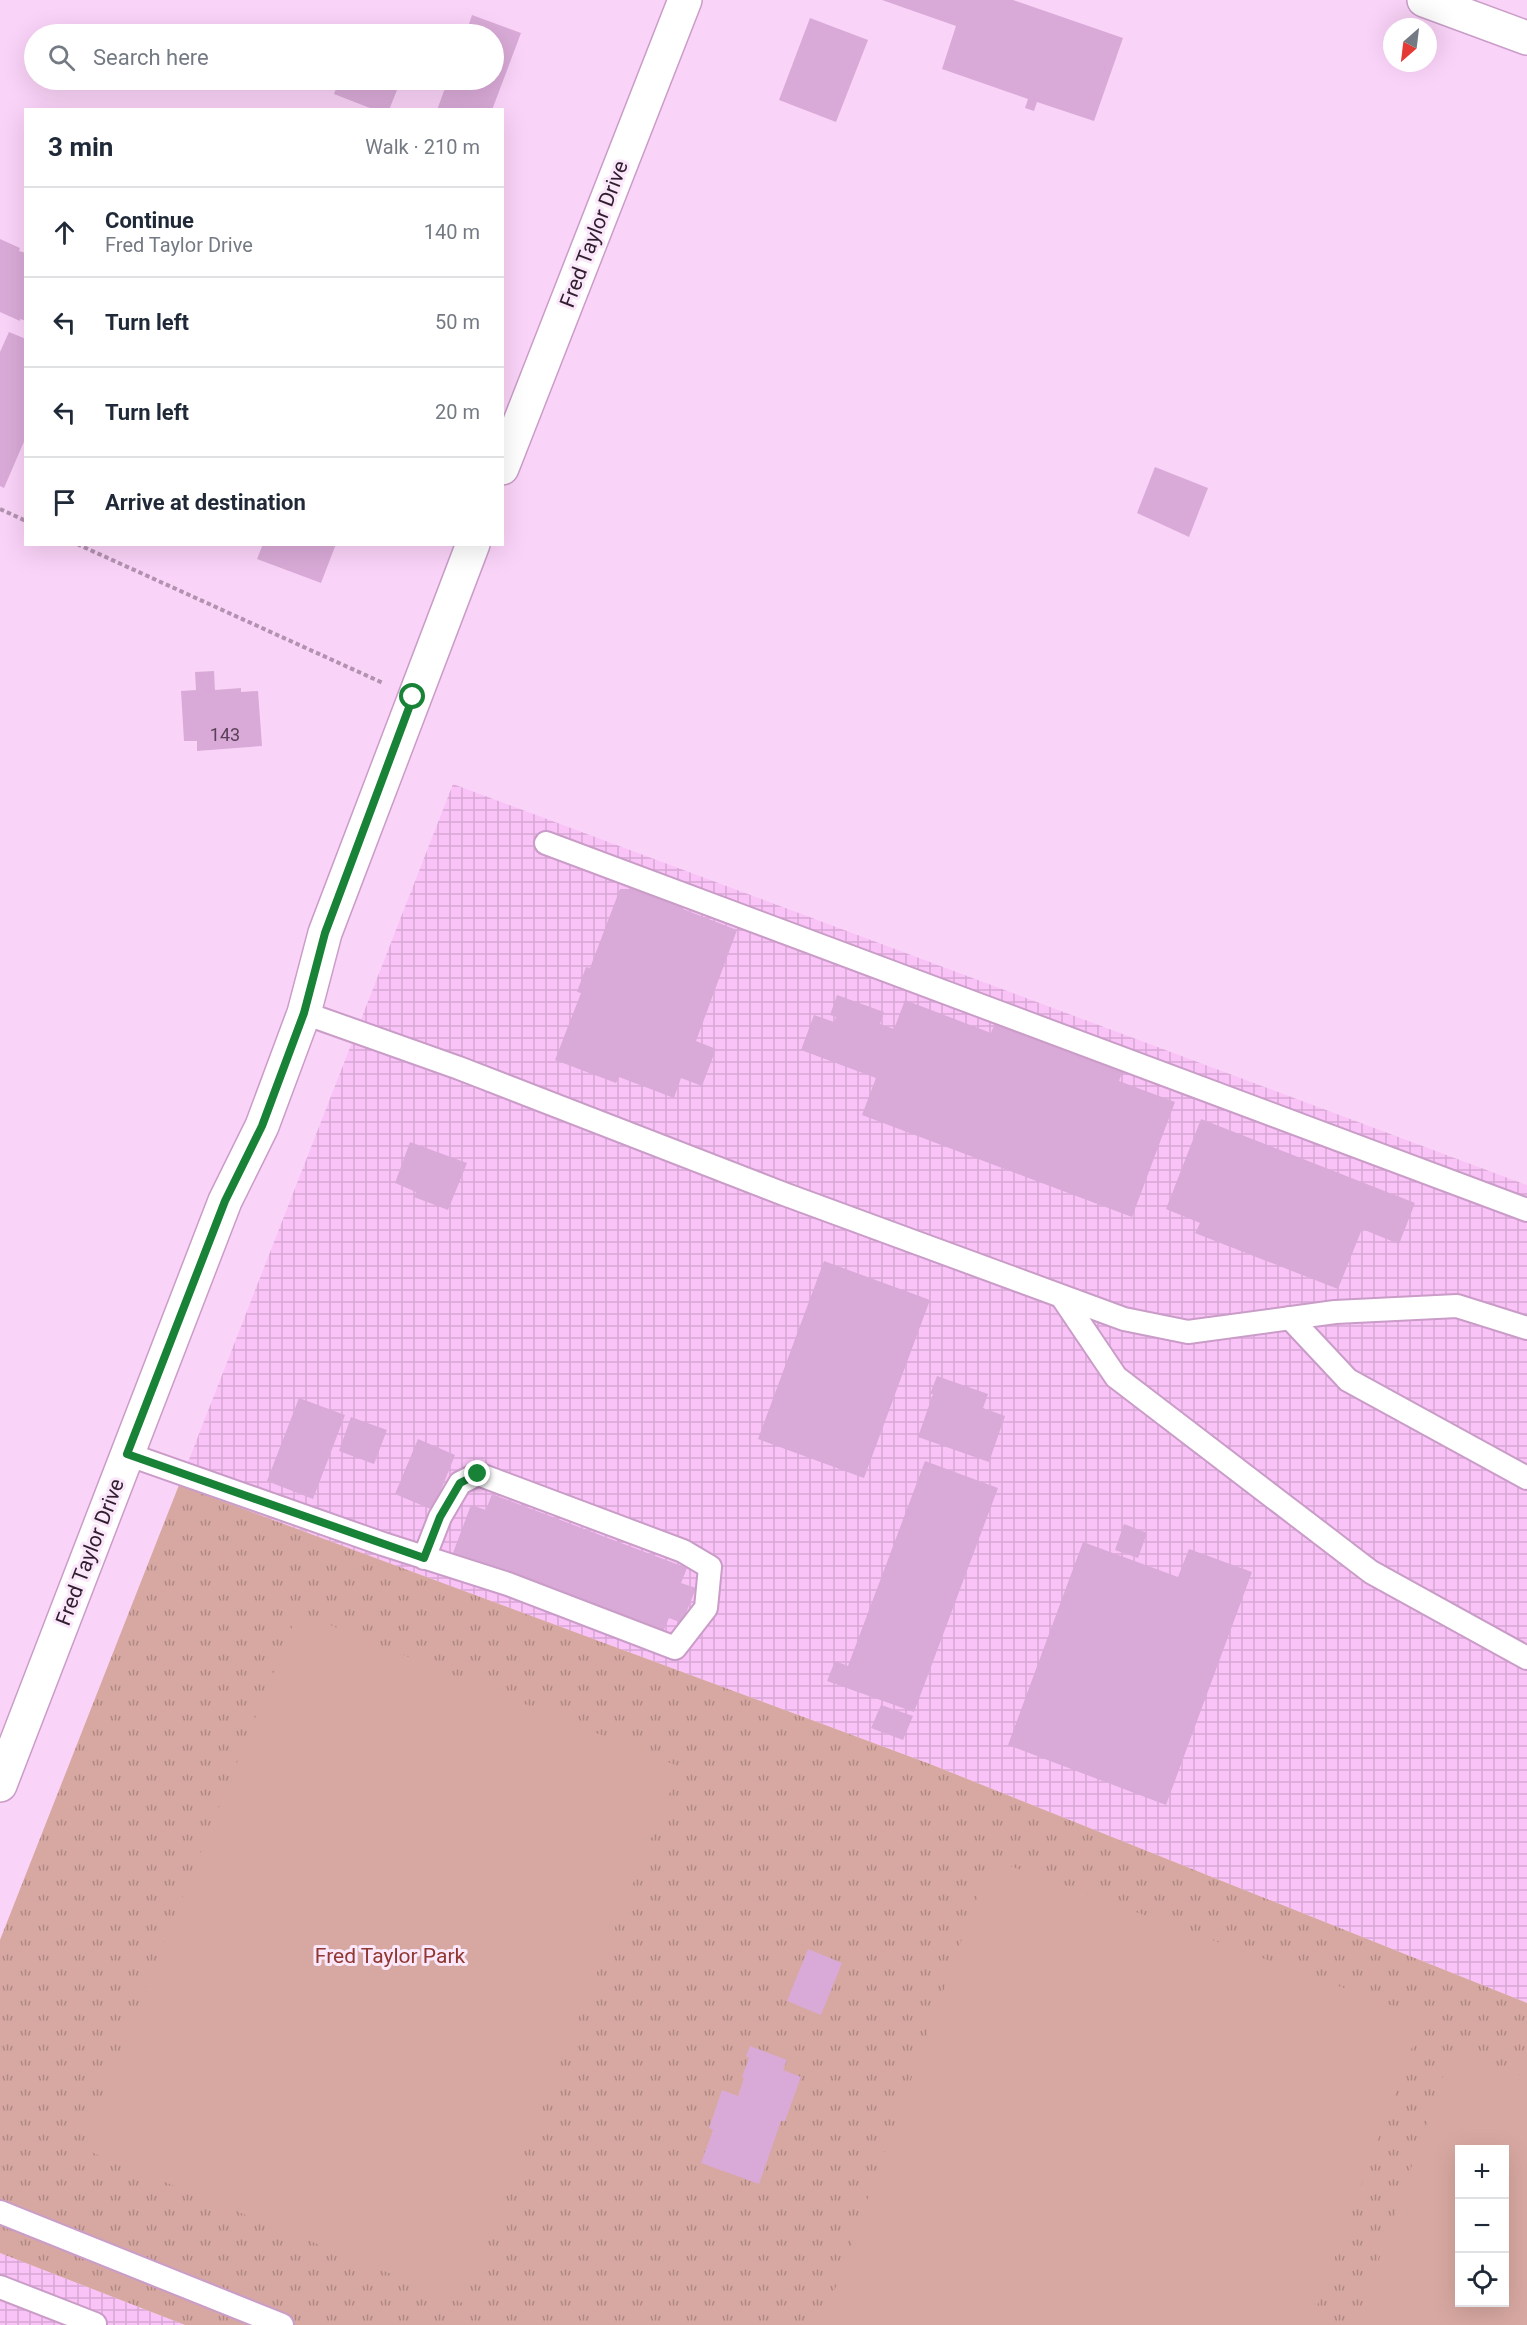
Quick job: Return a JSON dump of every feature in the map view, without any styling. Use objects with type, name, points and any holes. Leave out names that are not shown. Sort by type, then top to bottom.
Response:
[{"type":"main road","name":"Fred Taylor Drive","points":[[504,463],[685,0]]},
{"type":"main road","points":[[1424,0],[1527,38]]},
{"type":"main road","name":"Fred Taylor Drive","points":[[0,1785],[225,1201],[262,1126],[304,1013],[325,933],[472,546]]},
{"type":"lane","points":[[546,843],[1527,1210]]},
{"type":"lane","points":[[304,1013],[459,1068],[784,1194],[1124,1319],[1188,1332],[1335,1312],[1457,1306],[1527,1328]]},
{"type":"lane","points":[[1062,1297],[1116,1377],[1371,1572],[1527,1658]]},
{"type":"lane","points":[[1290,1318],[1348,1380],[1527,1478]]},
{"type":"lane","points":[[127,1454],[424,1558],[508,1584],[675,1648],[706,1608],[710,1566],[683,1551],[478,1474],[460,1483],[440,1517],[424,1558]]},
{"type":"lane","points":[[0,2212],[282,2325]]},
{"type":"lane","points":[[0,2287],[95,2324]]},
{"type":"path","points":[[0,509],[24,520]]},
{"type":"path","points":[[81,546],[413,697]]},
{"type":"shaded area","points":[[453,784],[1527,1185],[1527,2003],[930,1764],[179,1485]]},
{"type":"shaded area","points":[[0,2253],[185,2325],[0,2325]]},
{"type":"green space","name":"Fred Taylor Park","points":[[179,1485],[930,1764],[1527,2003],[1527,2325],[185,2325],[0,2253],[0,1940]]},
{"type":"green space","points":[[298,1612],[680,1767],[463,2303],[81,2148]]},
{"type":"green space","points":[[991,1859],[1423,2017],[1310,2325],[822,2325]]},
{"type":"green space","points":[[1452,2051],[1527,2077],[1527,2325],[1356,2325]]},
{"type":"building","points":[[882,0],[1013,0],[1123,38],[1094,121],[1037,102],[1034,111],[1025,108],[1028,99],[942,69],[956,26]]},
{"type":"building","points":[[472,15],[496,24],[469,24]]},
{"type":"building","points":[[810,18],[868,40],[836,122],[779,100]]},
{"type":"building","points":[[504,27],[521,33],[504,78]]},
{"type":"building","points":[[335,90],[397,90],[390,108],[370,108],[334,94]]},
{"type":"building","points":[[444,90],[500,90],[493,108],[438,108]]},
{"type":"building","points":[[0,239],[20,248],[19,251],[24,252],[24,320],[20,319],[20,321],[0,312]]},
{"type":"building","points":[[9,332],[24,338],[24,442],[4,488],[0,486],[0,352]]},
{"type":"building","points":[[1155,467],[1208,488],[1189,537],[1137,513]]},
{"type":"building","points":[[262,546],[335,546],[321,583],[257,559]]},
{"type":"building","points":[[214,671],[215,690],[241,688],[241,692],[258,691],[262,746],[197,751],[197,741],[184,741],[181,691],[196,690],[195,672]]},
{"type":"building","points":[[620,889],[650,889],[686,902],[683,909],[737,930],[696,1041],[716,1049],[702,1086],[681,1078],[674,1098],[619,1077],[616,1083],[555,1060],[581,993],[577,992],[586,967],[590,968]]},
{"type":"building","points":[[837,995],[884,1012],[880,1024],[894,1029],[905,1000],[991,1033],[996,1020],[1124,1068],[1119,1081],[1175,1102],[1132,1217],[862,1115],[876,1078],[801,1050],[814,1015],[834,1022],[836,1017],[830,1015]]},
{"type":"building","points":[[1201,1119],[1415,1203],[1399,1244],[1362,1229],[1338,1289],[1195,1233],[1200,1223],[1166,1209]]},
{"type":"building","points":[[410,1142],[467,1163],[448,1210],[414,1197],[416,1192],[395,1183]]},
{"type":"building","points":[[824,1261],[930,1300],[864,1478],[758,1439]]},
{"type":"building","points":[[937,1376],[988,1394],[983,1408],[1005,1416],[989,1462],[918,1437]]},
{"type":"building","points":[[299,1398],[345,1415],[313,1499],[267,1481]]},
{"type":"building","points":[[351,1417],[387,1430],[374,1464],[339,1451]]},
{"type":"building","points":[[418,1439],[455,1455],[433,1510],[395,1494]]},
{"type":"building","points":[[925,1461],[998,1488],[914,1712],[827,1681],[835,1661],[848,1666]]},
{"type":"building","points":[[492,1494],[687,1568],[681,1583],[696,1588],[682,1623],[669,1618],[663,1632],[453,1553],[471,1505],[486,1510]]},
{"type":"building","points":[[1124,1524],[1147,1533],[1138,1558],[1115,1550]]},
{"type":"building","points":[[1083,1542],[1178,1577],[1189,1549],[1252,1572],[1166,1805],[1008,1745]]},
{"type":"building","points":[[881,1705],[913,1716],[903,1740],[871,1728]]},
{"type":"building","points":[[808,1949],[842,1963],[821,2015],[787,2001]]},
{"type":"building","points":[[750,2046],[787,2060],[783,2070],[801,2077],[785,2121],[781,2121],[759,2184],[701,2163],[713,2130],[709,2128],[722,2090],[738,2096],[749,2058],[746,2056]]},
{"type":"route","points":[[413,697],[325,933],[304,1013],[262,1126],[225,1201],[127,1454],[424,1558],[440,1517],[460,1483],[478,1474]]}]
